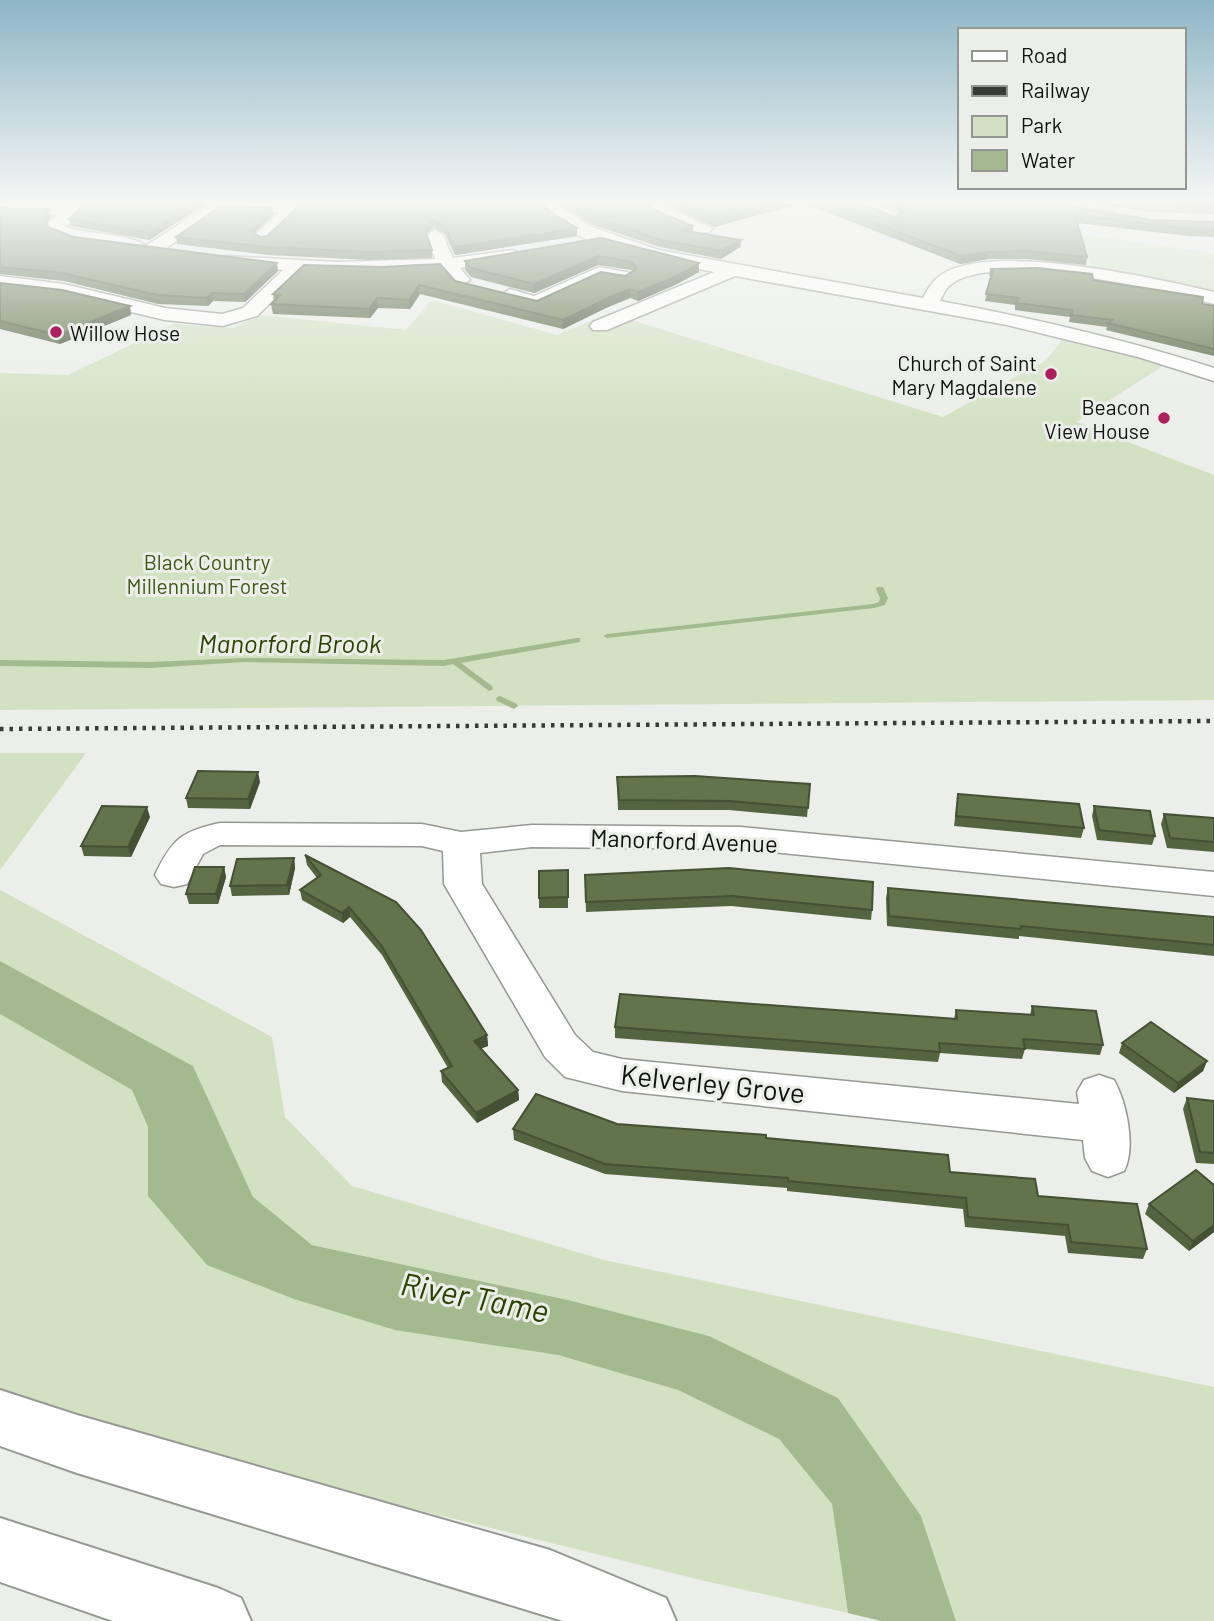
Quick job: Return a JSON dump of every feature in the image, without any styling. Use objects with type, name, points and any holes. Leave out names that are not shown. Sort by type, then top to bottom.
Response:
[{"type":"highway","points":[[0,1418],[77,1444],[550,1583],[643,1621]]},
{"type":"highway","points":[[0,1550],[57,1571],[218,1621]]},
{"type":"street","points":[[0,282],[64,290],[165,314],[223,320],[250,312],[285,279]]},
{"type":"street","points":[[459,279],[463,283],[536,302],[585,279]]},
{"type":"street","points":[[600,326],[713,279]]},
{"type":"street","points":[[783,279],[1034,323],[1122,346],[1214,375]]},
{"type":"street","points":[[928,304],[930,296],[950,279]]},
{"type":"street","points":[[1131,279],[1214,298]]},
{"type":"street","name":"Manorford Avenue","points":[[174,874],[184,852],[198,839],[220,834],[422,835],[461,843],[532,836],[741,838],[1214,884]]},
{"type":"street","name":"Kelverley Grove","points":[[461,843],[463,884],[560,1046],[580,1066],[621,1075],[1103,1124]]},
{"type":"green space","points":[[1140,279],[1214,279],[1214,294]]},
{"type":"green space","name":"Black Country Millennium Forest","points":[[432,300],[557,335],[609,313],[943,417],[1046,360],[1065,336],[1164,365],[1076,422],[1214,475],[1214,700],[0,710],[0,373],[68,375],[174,324],[233,328],[260,315],[406,330]]},
{"type":"green space","points":[[0,753],[86,753],[0,870]]},
{"type":"green space","points":[[0,890],[272,1037],[285,1117],[352,1186],[604,1260],[1214,1387],[1214,1621],[956,1621],[921,1516],[838,1398],[709,1336],[568,1300],[312,1245],[253,1198],[193,1066],[0,961]]},
{"type":"green space","points":[[0,1014],[132,1090],[148,1127],[148,1196],[558,1355],[678,1390],[779,1439],[832,1504],[848,1613],[705,1581],[249,1468],[0,1388]]},
{"type":"water","name":"River Tame","points":[[0,961],[193,1066],[253,1197],[312,1245],[568,1300],[709,1336],[838,1398],[921,1516],[956,1621],[881,1621],[848,1613],[832,1504],[779,1439],[678,1390],[558,1355],[395,1330],[294,1299],[207,1265],[148,1196],[148,1127],[132,1090],[0,1014]]},
{"type":"building","points":[[86,279],[260,279],[244,294],[212,293],[207,298],[157,295]]},
{"type":"building","points":[[289,279],[453,279],[537,301],[586,279],[671,279],[638,292],[630,289],[563,320],[419,285],[409,300],[377,298],[369,309],[271,304],[280,295],[273,294]]},
{"type":"building","points":[[513,279],[546,279],[534,284]]},
{"type":"building","points":[[990,279],[1093,279],[1203,297],[1202,304],[1214,306],[1214,349],[1108,323],[1112,320],[1071,315],[1073,310],[1016,303],[1019,298],[986,294]]},
{"type":"building","points":[[0,283],[62,290],[130,306],[58,335],[0,321]]},
{"type":"building","points":[[198,771],[258,772],[248,799],[186,798]]},
{"type":"building","points":[[695,776],[810,784],[808,808],[730,801],[619,800],[617,777]]},
{"type":"building","points":[[958,794],[1079,804],[1084,828],[956,816]]},
{"type":"building","points":[[102,806],[147,807],[128,847],[81,846]]},
{"type":"building","points":[[1094,806],[1150,811],[1155,836],[1099,830]]},
{"type":"building","points":[[1164,814],[1214,818],[1214,842],[1170,838]]},
{"type":"building","points":[[305,855],[396,902],[421,930],[487,1035],[474,1041],[518,1090],[476,1113],[441,1071],[452,1066],[381,945],[349,907],[342,913],[300,890],[321,875]]},
{"type":"building","points":[[294,858],[287,885],[230,886],[237,859]]},
{"type":"building","points":[[195,867],[224,867],[216,894],[186,894]]},
{"type":"building","points":[[729,868],[873,882],[872,910],[732,896],[586,902],[585,875]]},
{"type":"building","points":[[568,870],[568,897],[539,898],[539,871]]},
{"type":"building","points":[[888,888],[1214,917],[1214,945],[889,916]]},
{"type":"building","points":[[620,994],[957,1019],[956,1010],[1034,1015],[1032,1006],[1096,1011],[1103,1045],[1023,1039],[1025,1049],[939,1043],[940,1052],[615,1027]]},
{"type":"building","points":[[1151,1022],[1207,1061],[1178,1083],[1122,1043]]},
{"type":"building","points":[[536,1094],[617,1124],[766,1135],[766,1138],[948,1155],[950,1172],[1035,1179],[1038,1196],[1137,1204],[1147,1249],[1071,1242],[1068,1225],[968,1217],[966,1198],[788,1181],[788,1178],[605,1164],[513,1129]]},
{"type":"building","points":[[1187,1098],[1214,1101],[1214,1153],[1200,1152]]},
{"type":"building","points":[[1196,1170],[1214,1185],[1214,1225],[1193,1241],[1149,1204]]},
{"type":"waterway","name":"Manorford Brook","points":[[607,636],[874,606],[882,603],[884,598],[880,589]]},
{"type":"waterway","name":"Manorford Brook","points":[[454,661],[577,640]]},
{"type":"waterway","name":"Manorford Brook","points":[[0,663],[150,665],[244,660],[454,661]]},
{"type":"waterway","points":[[454,661],[489,688]]},
{"type":"waterway","points":[[500,699],[514,706]]},
{"type":"railway","points":[[0,729],[1214,721]]},
{"type":"place","name":"Willow Hose","points":[[56,332]]},
{"type":"place","name":"Church of Saint Mary Magdalene","points":[[1051,374]]},
{"type":"place","name":"Beacon View House","points":[[1164,418]]}]
